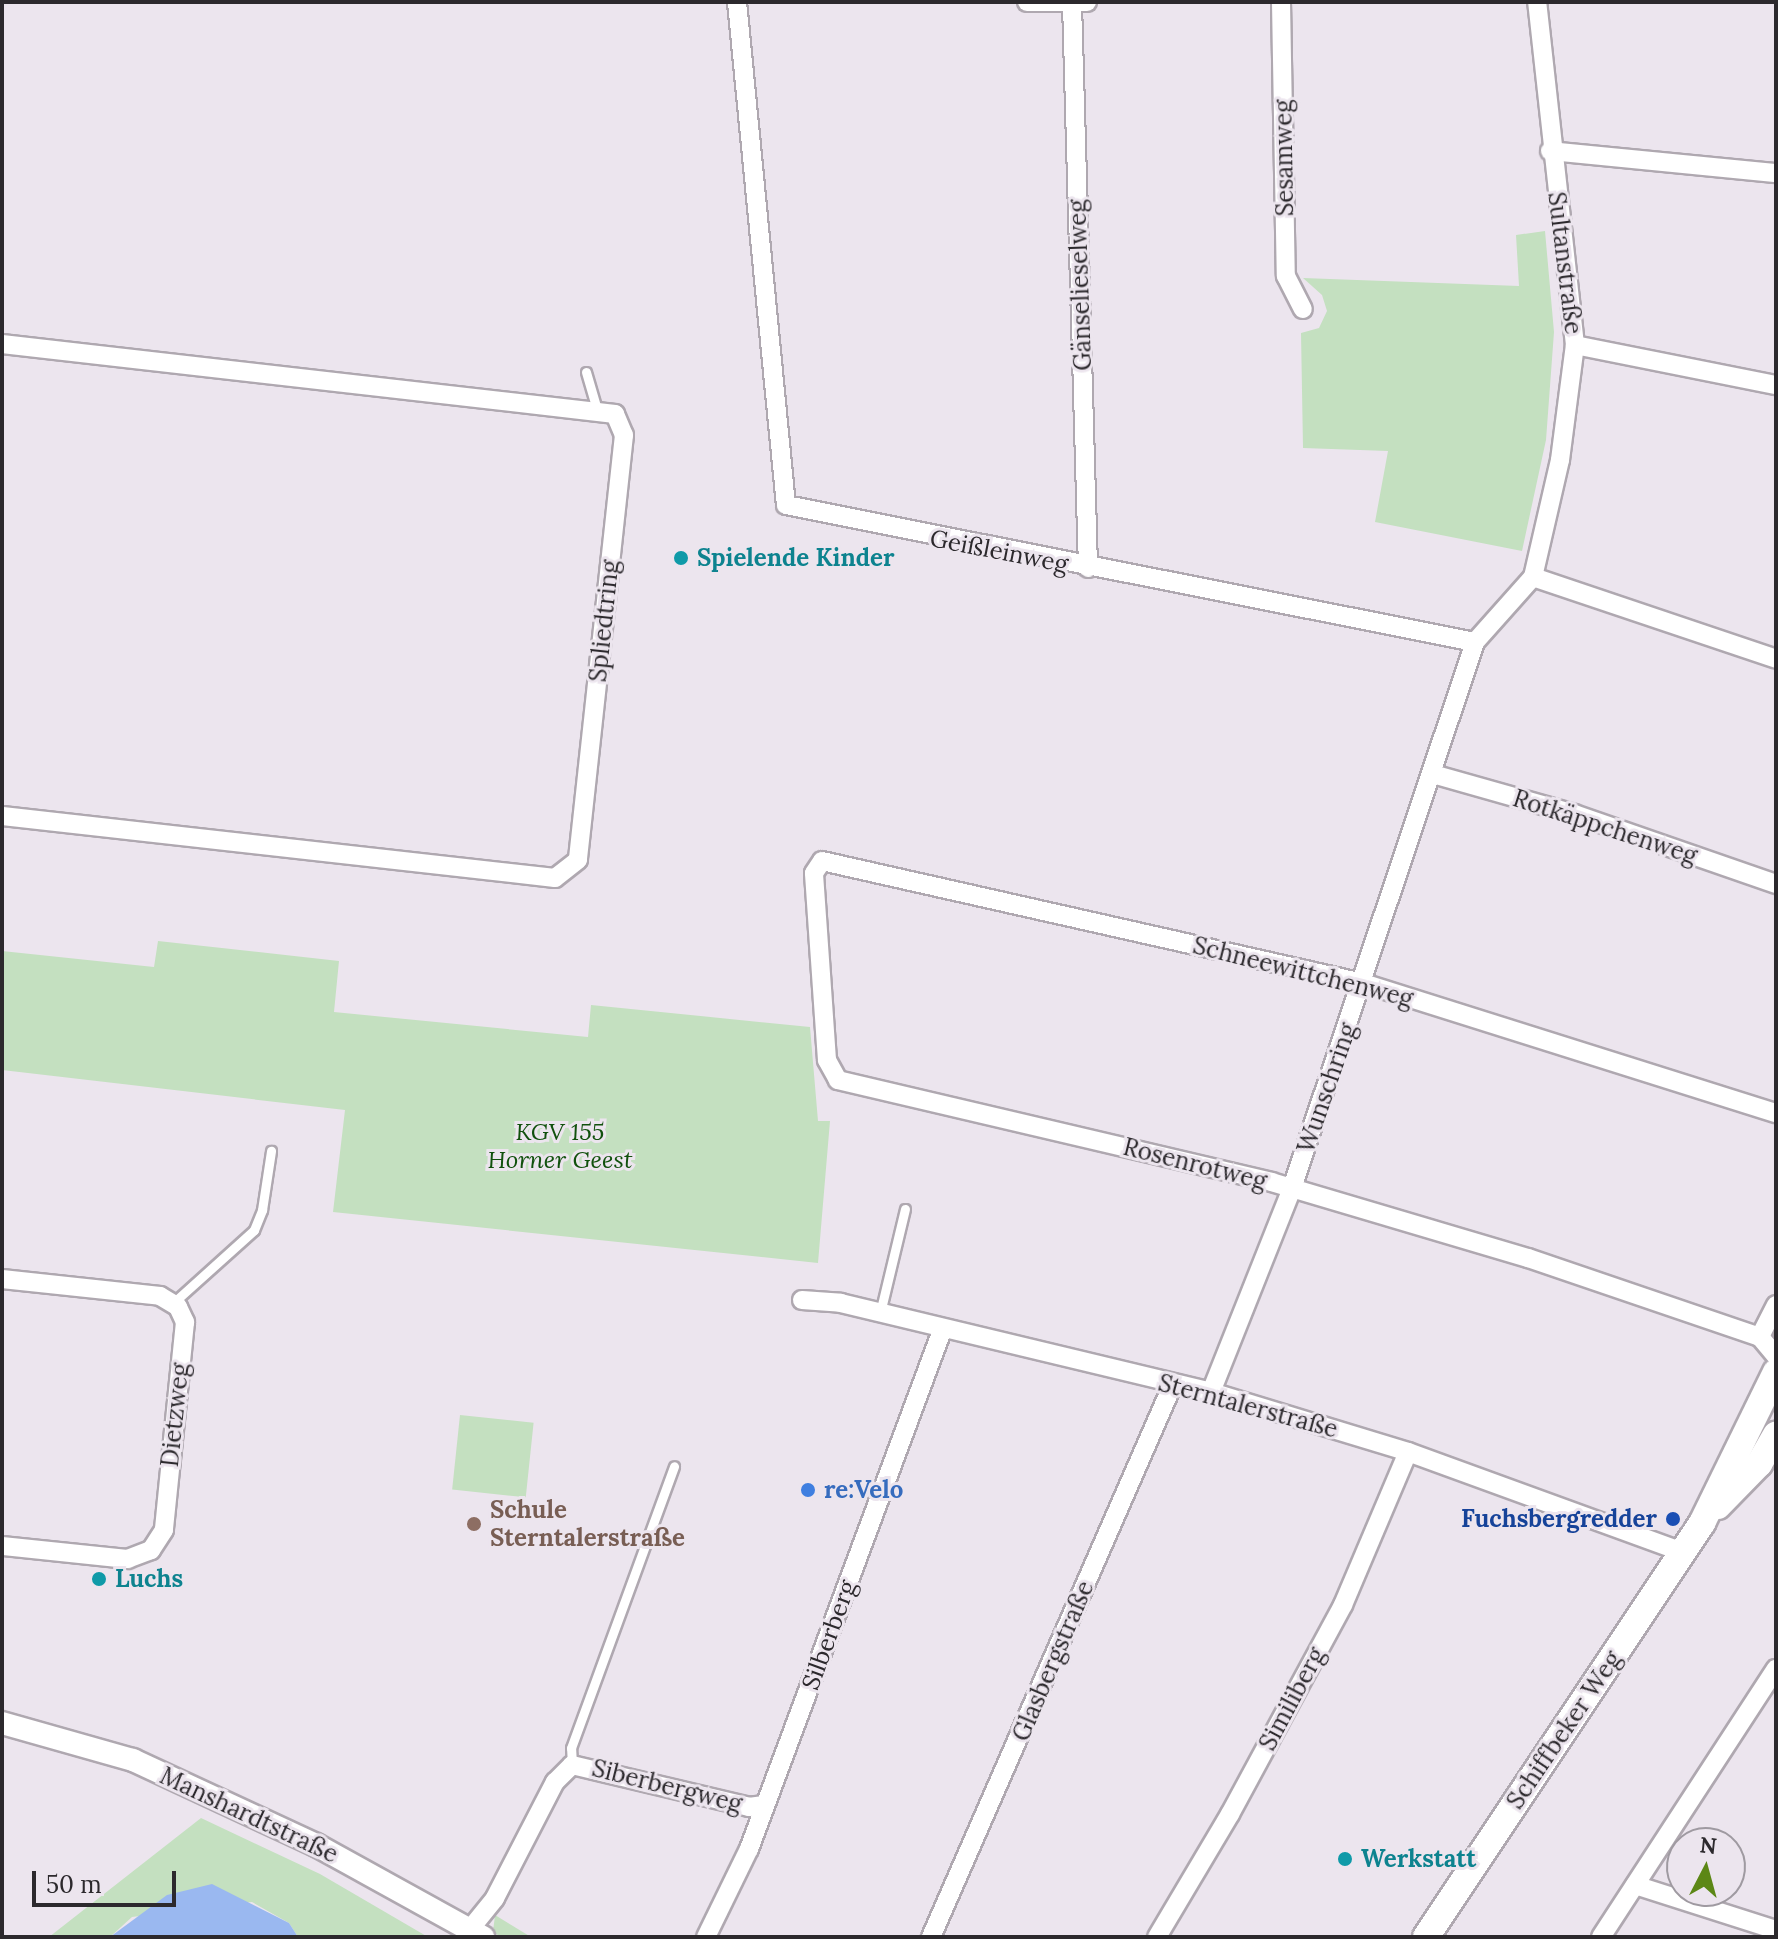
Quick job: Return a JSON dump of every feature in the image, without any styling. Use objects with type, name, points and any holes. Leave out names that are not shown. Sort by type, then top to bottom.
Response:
[{"type":"main road","name":"Schiffbeker Weg","points":[[1426,1937],[1702,1523],[1768,1410],[1776,1372]]},
{"type":"main road","name":"Schiffbeker Weg","points":[[1702,1523],[1759,1464],[1776,1434]]},
{"type":"street","name":"Geißleinweg","points":[[737,2],[786,505],[1088,568],[1475,642]]},
{"type":"street","points":[[1027,2],[1077,3]]},
{"type":"street","name":"Sesamweg","points":[[1281,2],[1286,276],[1303,309]]},
{"type":"street","name":"Sultanstraße","points":[[1475,642],[1533,577],[1560,460],[1575,345],[1550,151],[1537,2]]},
{"type":"street","name":"Gänselieselweg","points":[[1077,3],[1088,568]]},
{"type":"street","points":[[1550,151],[1776,173]]},
{"type":"street","points":[[2,344],[598,413]]},
{"type":"street","points":[[1575,345],[1776,385]]},
{"type":"street","name":"Spliedtring","points":[[2,816],[555,878],[578,860],[624,435],[615,414],[598,413]]},
{"type":"street","points":[[1533,577],[1776,659]]},
{"type":"street","name":"Wunschring","points":[[1211,1392],[1292,1188],[1475,642]]},
{"type":"street","name":"Rotkäppchenweg","points":[[1433,774],[1574,814],[1776,884]]},
{"type":"street","name":"Schneewittchenweg","points":[[822,861],[1363,983],[1776,1113]]},
{"type":"street","name":"Rosenrotweg","points":[[822,861],[814,873],[827,1060],[838,1080],[1292,1188],[1528,1258],[1760,1337]]},
{"type":"street","points":[[2,1279],[160,1296],[173,1303]]},
{"type":"street","name":"Sterntalerstraße","points":[[802,1300],[880,1313],[1211,1392],[1408,1452],[1683,1552]]},
{"type":"street","name":"Dietzweg","points":[[2,1546],[128,1559],[151,1550],[164,1530],[185,1322],[173,1303]]},
{"type":"street","points":[[1776,1305],[1760,1337],[1776,1356]]},
{"type":"street","name":"Silberberg","points":[[706,1937],[749,1849],[943,1328]]},
{"type":"street","name":"Glasbergstraße","points":[[931,1937],[1173,1384]]},
{"type":"street","name":"Similiberg","points":[[1157,1937],[1230,1814],[1343,1605],[1408,1452]]},
{"type":"street","points":[[1601,1937],[1768,1697],[1776,1669]]},
{"type":"street","name":"Manshardtstraße","points":[[2,1723],[133,1760],[316,1845],[477,1932]]},
{"type":"street","name":"Siberbergweg","points":[[477,1932],[555,1782],[572,1765],[749,1807],[764,1805]]},
{"type":"street","points":[[1635,1885],[1776,1930]]},
{"type":"lane","points":[[586,372],[598,413]]},
{"type":"lane","points":[[173,1303],[254,1230],[262,1210],[271,1151]]},
{"type":"lane","points":[[880,1313],[905,1209]]},
{"type":"lane","points":[[572,1765],[571,1748],[674,1466]]},
{"type":"green space","points":[[1545,231],[1554,332],[1546,440],[1522,551],[1375,522],[1388,451],[1303,448],[1301,333],[1319,328],[1327,311],[1322,295],[1303,278],[1519,286],[1516,235]]},
{"type":"green space","name":"KGV 155 Horner Geest","points":[[158,941],[339,961],[334,1012],[588,1037],[591,1005],[810,1027],[818,1121],[830,1121],[818,1263],[333,1212],[345,1110],[2,1070],[2,951],[154,967]]},
{"type":"green space","points":[[460,1415],[534,1423],[526,1497],[452,1490]]},
{"type":"green space","points":[[201,1818],[320,1874],[428,1937],[298,1937],[289,1923],[252,1902],[132,1917],[110,1937],[49,1937]]},
{"type":"green space","points":[[495,1915],[531,1937],[501,1937],[493,1932]]},
{"type":"water","points":[[212,1884],[289,1923],[298,1937],[110,1937],[167,1895]]},
{"type":"place","name":"Spielende Kinder","points":[[681,558]]},
{"type":"place","name":"re:Velo","points":[[808,1490]]},
{"type":"place","name":"Fuchsbergredder","points":[[1673,1519]]},
{"type":"place","name":"Schule Sterntalerstraße","points":[[474,1524]]},
{"type":"place","name":"Luchs","points":[[99,1579]]},
{"type":"place","name":"Werkstatt","points":[[1345,1859]]}]
